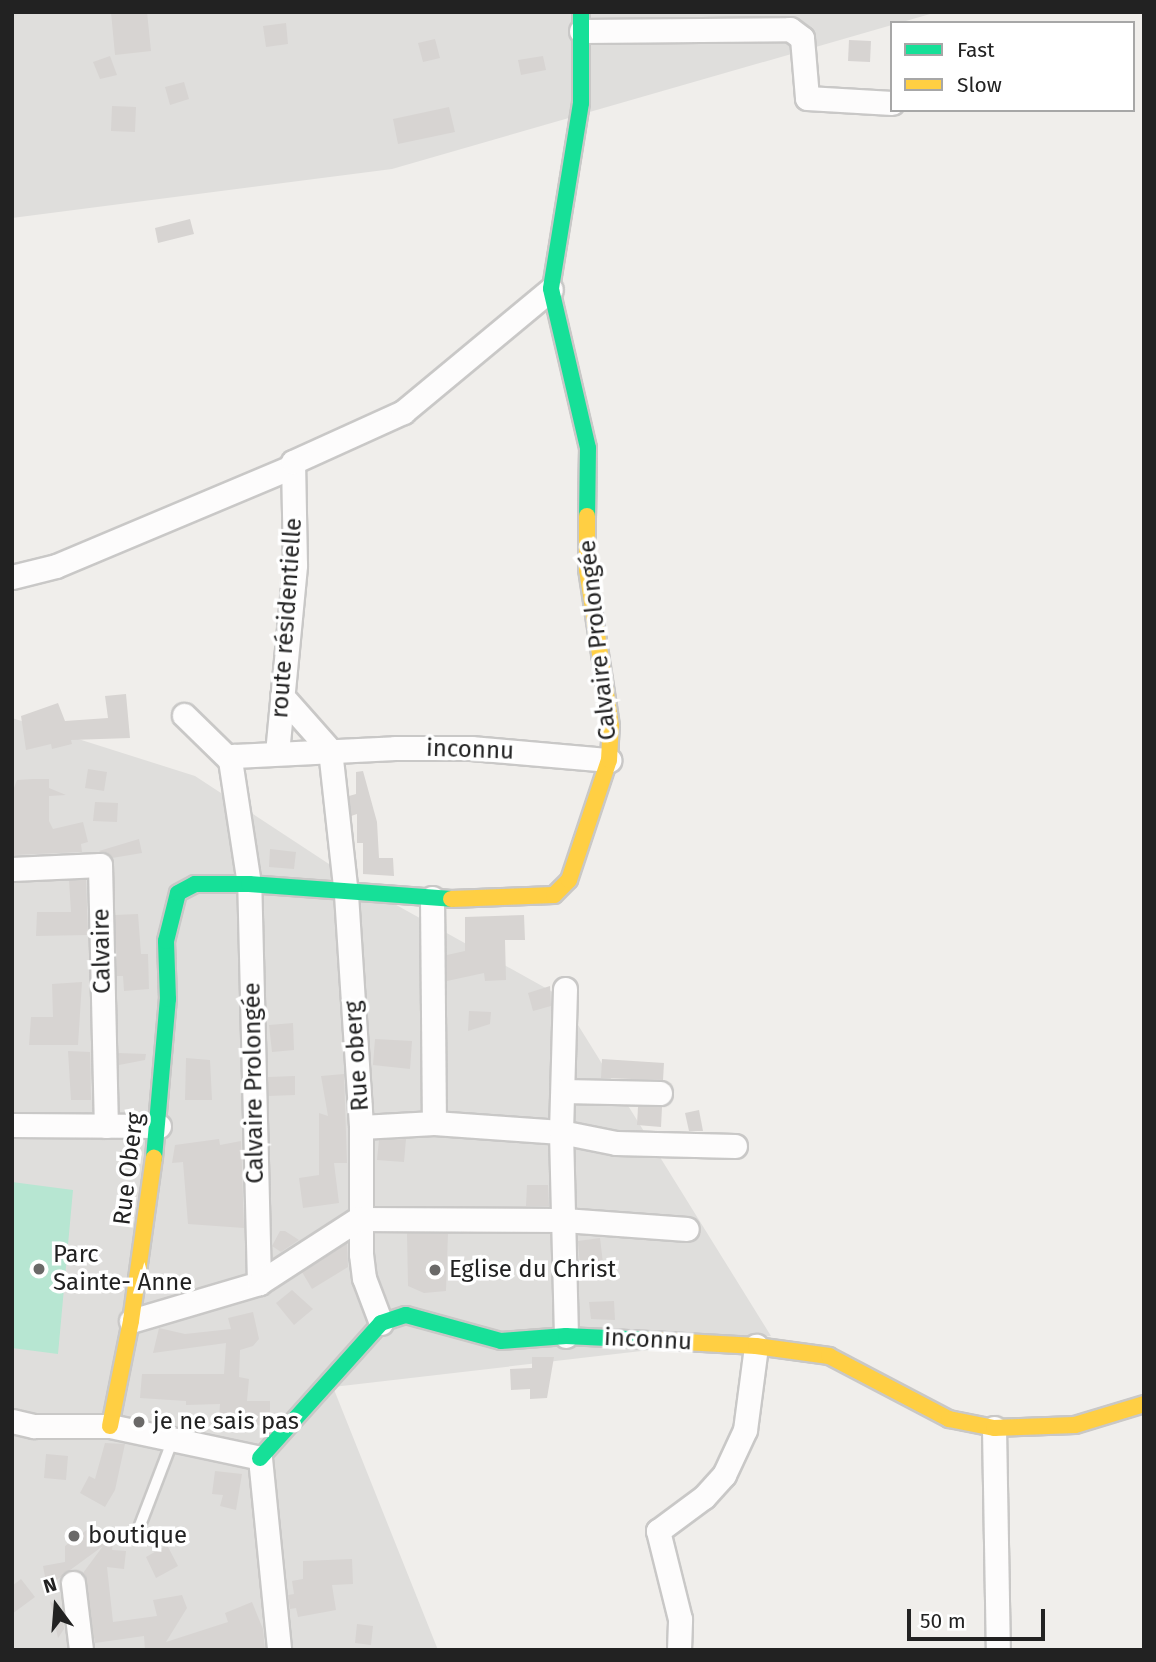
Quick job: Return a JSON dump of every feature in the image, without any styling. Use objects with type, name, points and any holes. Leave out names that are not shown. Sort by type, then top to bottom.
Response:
[{"type":"street","name":"Calvaire Prolongée","points":[[168,999],[166,941],[178,893],[195,884],[249,884],[346,894],[432,898],[554,895],[563,889],[609,760],[611,726],[587,570],[588,448],[551,289],[581,103],[581,21],[790,29],[802,38],[807,98],[890,103]]},
{"type":"street","points":[[12,577],[56,566],[290,467],[403,412],[551,289]]},
{"type":"street","name":"route résidentielle","points":[[277,753],[295,565],[296,496],[290,467]]},
{"type":"street","points":[[282,696],[330,750],[346,894]]},
{"type":"street","points":[[184,715],[230,760],[249,884]]},
{"type":"street","name":"inconnu","points":[[230,760],[234,755],[330,750],[471,748],[609,760]]},
{"type":"street","name":"Calvaire","points":[[12,869],[100,865],[106,1126]]},
{"type":"street","name":"Calvaire Prolongée","points":[[249,884],[260,1283]]},
{"type":"street","name":"Rue oberg","points":[[346,894],[361,1127],[358,1219]]},
{"type":"street","points":[[432,898],[434,1123]]},
{"type":"street","points":[[565,989],[561,1132],[566,1336]]},
{"type":"street","name":"Rue Oberg","points":[[110,1426],[131,1321],[159,1126],[168,999]]},
{"type":"street","points":[[563,1091],[660,1093]]},
{"type":"street","points":[[361,1127],[434,1123],[561,1132],[616,1143],[735,1146]]},
{"type":"street","points":[[12,1125],[159,1126]]},
{"type":"street","points":[[279,1650],[260,1458],[381,1323],[364,1278],[358,1219]]},
{"type":"street","points":[[131,1321],[260,1283],[358,1219],[564,1220],[687,1230]]},
{"type":"street","name":"inconnu","points":[[381,1323],[405,1315],[500,1341],[566,1336],[756,1346],[829,1356],[949,1419],[995,1428],[1075,1425],[1144,1404]]},
{"type":"street","points":[[679,1650],[680,1619],[657,1531],[704,1497],[724,1475],[745,1430],[756,1346]]},
{"type":"street","points":[[12,1421],[34,1426],[110,1426],[173,1436],[260,1458]]},
{"type":"street","points":[[995,1428],[998,1650]]},
{"type":"street","points":[[73,1583],[81,1650]]},
{"type":"lane","points":[[137,1533],[173,1436]]},
{"type":"shaded area","points":[[12,12],[937,12],[906,21],[890,21],[890,26],[392,169],[12,218]]},
{"type":"shaded area","points":[[12,718],[195,776],[364,887],[560,996],[771,1336],[333,1387],[438,1650],[12,1650]]},
{"type":"green space","name":"Parc Sainte- Anne","points":[[12,1182],[73,1190],[58,1354],[12,1348]]},
{"type":"building","points":[[111,12],[147,12],[151,51],[115,55]]},
{"type":"building","points":[[286,23],[288,44],[266,47],[263,26]]},
{"type":"building","points":[[435,39],[440,58],[423,62],[418,43]]},
{"type":"building","points":[[849,40],[871,41],[870,62],[848,61]]},
{"type":"building","points":[[110,56],[117,75],[100,79],[93,62]]},
{"type":"building","points":[[543,56],[546,70],[521,75],[518,60]]},
{"type":"building","points":[[184,82],[189,99],[170,105],[165,87]]},
{"type":"building","points":[[112,106],[136,107],[135,132],[111,131]]},
{"type":"building","points":[[449,107],[455,132],[398,144],[393,119]]},
{"type":"building","points":[[190,219],[194,234],[158,243],[155,228]]},
{"type":"building","points":[[126,694],[130,738],[71,740],[72,744],[52,749],[51,744],[26,750],[21,716],[58,703],[65,721],[108,718],[105,696]]},
{"type":"building","points":[[88,769],[107,772],[104,791],[85,788]]},
{"type":"building","points":[[363,771],[377,822],[379,858],[393,858],[394,876],[363,874],[363,843],[357,843],[357,814],[351,816],[349,796],[356,794],[356,772]]},
{"type":"building","points":[[49,779],[49,788],[66,795],[49,796],[49,821],[53,829],[83,822],[88,842],[81,844],[82,852],[12,855],[12,793],[17,780]]},
{"type":"building","points":[[95,802],[118,803],[117,822],[93,821]]},
{"type":"building","points":[[139,839],[142,853],[112,858],[99,851]]},
{"type":"building","points":[[270,849],[296,852],[294,869],[269,867]]},
{"type":"building","points":[[69,880],[86,880],[88,935],[36,936],[37,912],[71,912]]},
{"type":"building","points":[[138,914],[141,954],[148,954],[149,989],[124,991],[123,976],[117,976],[115,915]]},
{"type":"building","points":[[524,915],[525,940],[505,940],[506,980],[485,981],[484,973],[447,981],[447,955],[465,951],[465,917]]},
{"type":"building","points":[[82,982],[78,1045],[29,1045],[31,1017],[53,1017],[52,984]]},
{"type":"building","points":[[550,986],[551,1006],[533,1011],[528,993]]},
{"type":"building","points":[[469,1011],[491,1012],[490,1024],[468,1031]]},
{"type":"building","points":[[293,1023],[294,1050],[272,1052],[269,1025]]},
{"type":"building","points":[[375,1039],[412,1041],[410,1069],[373,1065]]},
{"type":"building","points":[[68,1051],[90,1052],[91,1100],[71,1100]]},
{"type":"building","points":[[118,1053],[146,1054],[145,1060],[119,1065]]},
{"type":"building","points":[[186,1058],[210,1060],[212,1100],[185,1100]]},
{"type":"building","points":[[602,1059],[664,1063],[663,1080],[601,1078]]},
{"type":"building","points":[[344,1074],[347,1163],[334,1163],[339,1203],[303,1208],[299,1178],[319,1175],[319,1113],[328,1116],[321,1076]]},
{"type":"building","points":[[295,1076],[295,1095],[268,1096],[268,1077]]},
{"type":"building","points":[[638,1107],[662,1107],[661,1127],[637,1125]]},
{"type":"building","points":[[699,1110],[703,1131],[689,1131],[685,1113]]},
{"type":"building","points":[[219,1139],[220,1145],[241,1141],[244,1228],[188,1224],[183,1162],[172,1163],[175,1145]]},
{"type":"building","points":[[406,1139],[404,1162],[377,1160],[379,1140]]},
{"type":"building","points":[[527,1185],[548,1185],[549,1206],[526,1206]]},
{"type":"building","points":[[280,1231],[285,1231],[299,1240],[281,1252],[272,1246]]},
{"type":"building","points":[[407,1233],[448,1233],[446,1291],[424,1293],[408,1286]]},
{"type":"building","points":[[600,1238],[603,1263],[580,1266],[578,1241]]},
{"type":"building","points":[[347,1243],[348,1267],[312,1289],[302,1272]]},
{"type":"building","points":[[292,1290],[313,1309],[294,1325],[276,1303]]},
{"type":"building","points":[[614,1301],[615,1320],[591,1319],[589,1302]]},
{"type":"building","points":[[253,1312],[259,1339],[253,1346],[240,1350],[239,1377],[249,1379],[247,1401],[270,1401],[270,1419],[265,1425],[232,1427],[231,1417],[219,1418],[220,1404],[186,1405],[186,1401],[140,1398],[142,1374],[224,1374],[226,1343],[153,1353],[159,1328],[185,1334],[231,1329],[228,1318]]},
{"type":"building","points":[[532,1357],[554,1357],[547,1398],[530,1399],[530,1389],[511,1390],[510,1369],[532,1368]]},
{"type":"building","points":[[105,1443],[125,1444],[115,1490],[105,1507],[80,1493],[89,1476],[95,1479]]},
{"type":"building","points":[[46,1454],[68,1456],[66,1480],[44,1478]]},
{"type":"building","points":[[215,1471],[242,1474],[236,1510],[220,1506],[223,1495],[212,1494]]},
{"type":"building","points":[[88,1529],[88,1541],[105,1544],[115,1530],[112,1550],[126,1551],[124,1569],[107,1567],[113,1622],[157,1616],[153,1600],[182,1595],[187,1608],[166,1642],[228,1622],[225,1613],[252,1602],[263,1629],[265,1650],[145,1650],[144,1636],[95,1643],[83,1573],[103,1546],[47,1587],[43,1566],[65,1562],[65,1546]]},
{"type":"building","points":[[167,1545],[178,1566],[156,1578],[146,1557]]},
{"type":"building","points":[[352,1559],[353,1584],[332,1585],[336,1610],[298,1617],[296,1608],[290,1609],[288,1595],[294,1594],[292,1581],[303,1579],[303,1561]]},
{"type":"building","points":[[21,1579],[35,1597],[12,1614],[12,1586]]},
{"type":"building","points":[[50,1601],[62,1610],[64,1629],[58,1638]]},
{"type":"building","points":[[357,1624],[373,1626],[371,1645],[355,1643]]},
{"type":"traffic: fast","points":[[581,12],[581,103],[551,289],[588,448],[587,516]]},
{"type":"traffic: fast","points":[[154,1158],[168,999],[166,941],[178,893],[195,884],[249,884],[451,899]]},
{"type":"traffic: fast","points":[[260,1458],[381,1323],[406,1315],[501,1341],[566,1336],[649,1340]]},
{"type":"traffic: slow","points":[[451,899],[554,895],[569,880],[609,760],[611,726],[587,570],[587,516]]},
{"type":"traffic: slow","points":[[110,1426],[131,1321],[154,1158]]},
{"type":"traffic: slow","points":[[649,1340],[756,1346],[829,1356],[949,1419],[994,1428],[1075,1425],[1144,1404]]},
{"type":"place","name":"Parc Sainte- Anne","points":[[39,1269]]},
{"type":"place","name":"Eglise du Christ","points":[[435,1270]]},
{"type":"place","name":"je ne sais pas","points":[[139,1422]]},
{"type":"place","name":"boutique","points":[[74,1536]]}]
